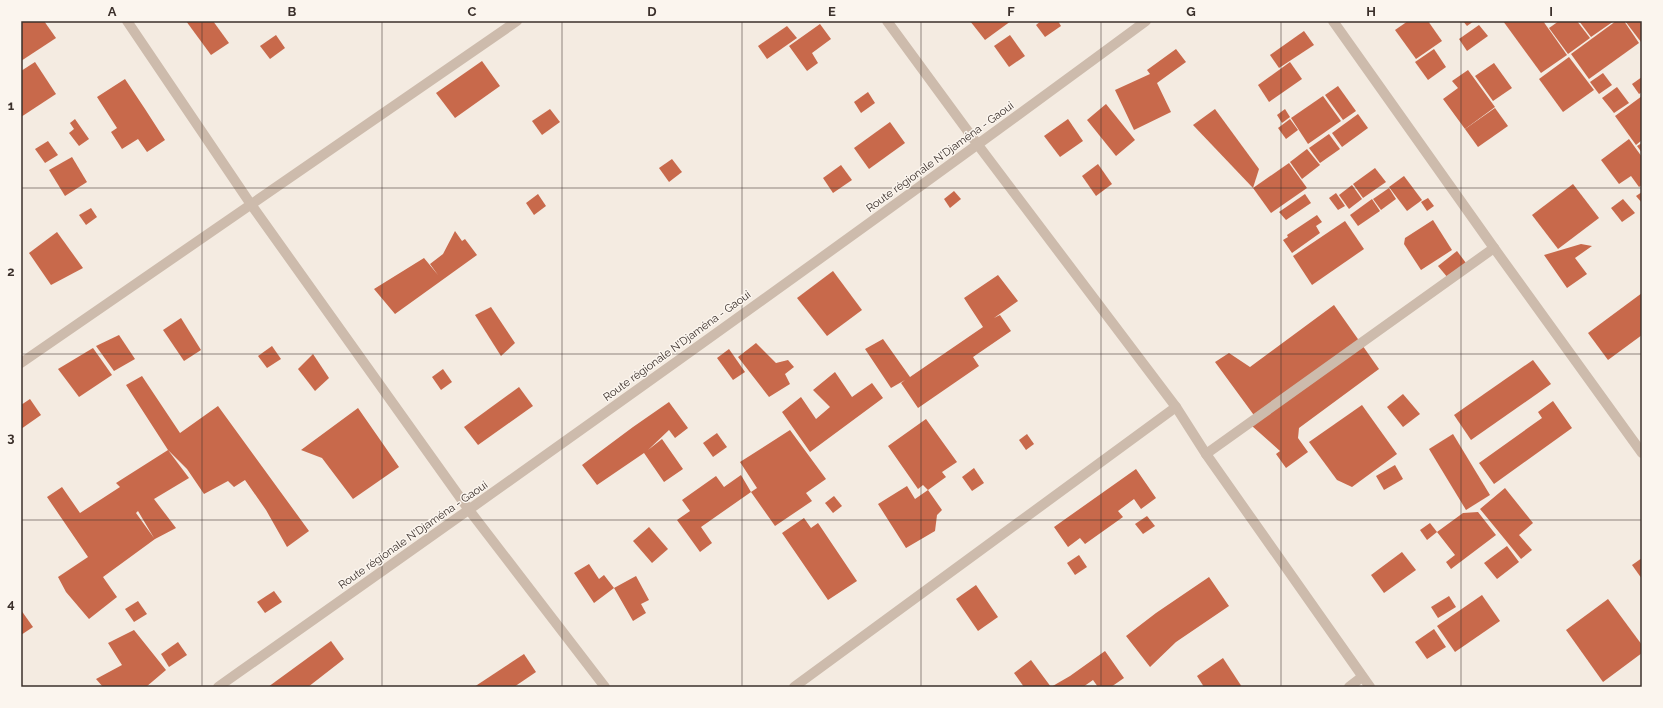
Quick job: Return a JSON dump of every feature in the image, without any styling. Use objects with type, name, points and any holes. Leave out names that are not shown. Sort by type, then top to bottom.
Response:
[{"type":"street","points":[[127,21],[250,203],[469,510],[605,687]]},
{"type":"street","points":[[21,363],[250,203],[517,21]]},
{"type":"street","points":[[886,21],[1176,407],[1206,454],[1370,687]]},
{"type":"street","name":"Route régionale N'Djaména - Gaoui","points":[[218,687],[469,510],[978,145],[1146,21]]},
{"type":"street","points":[[1334,21],[1494,248],[1642,453]]},
{"type":"street","points":[[1206,454],[1494,248]]},
{"type":"street","points":[[794,687],[1176,407]]},
{"type":"street","points":[[1349,687],[1362,677]]},
{"type":"building","points":[[21,21],[44,21],[56,38],[21,61]]},
{"type":"building","points":[[186,21],[213,21],[229,43],[211,55]]},
{"type":"building","points":[[970,21],[1011,21],[985,40]]},
{"type":"building","points":[[1041,21],[1058,21],[1061,26],[1045,37],[1036,25]]},
{"type":"building","points":[[1408,21],[1428,21],[1442,41],[1416,59],[1395,30]]},
{"type":"building","points":[[1463,21],[1474,21],[1467,26]]},
{"type":"building","points":[[1503,21],[1543,21],[1567,55],[1541,73]]},
{"type":"building","points":[[1559,21],[1577,21],[1590,38],[1568,54],[1549,28]]},
{"type":"building","points":[[1579,21],[1614,21],[1591,37]]},
{"type":"building","points":[[1616,21],[1624,21],[1639,43],[1589,79],[1571,54]]},
{"type":"building","points":[[1625,21],[1642,21],[1641,42]]},
{"type":"building","points":[[820,24],[831,39],[812,53],[818,63],[807,71],[789,46]]},
{"type":"building","points":[[1479,25],[1488,36],[1467,51],[1459,39]]},
{"type":"building","points":[[787,26],[797,38],[767,59],[758,46]]},
{"type":"building","points":[[1304,31],[1314,45],[1279,68],[1270,55]]},
{"type":"building","points":[[276,35],[285,48],[270,59],[260,46]]},
{"type":"building","points":[[1010,35],[1025,56],[1009,67],[994,46]]},
{"type":"building","points":[[1176,49],[1186,62],[1157,83],[1171,112],[1134,130],[1115,90],[1150,74],[1147,70]]},
{"type":"building","points":[[1434,49],[1446,67],[1428,80],[1415,62]]},
{"type":"building","points":[[1569,57],[1594,90],[1563,112],[1539,79]]},
{"type":"building","points":[[482,61],[500,86],[455,118],[436,93]]},
{"type":"building","points":[[35,62],[56,94],[21,117],[21,71]]},
{"type":"building","points":[[1290,62],[1302,79],[1269,102],[1258,85]]},
{"type":"building","points":[[1494,63],[1512,88],[1493,101],[1475,76]]},
{"type":"building","points":[[1468,70],[1495,107],[1465,129],[1443,99],[1458,88],[1452,81]]},
{"type":"building","points":[[1603,73],[1612,85],[1599,94],[1590,82]]},
{"type":"building","points":[[1642,77],[1642,92],[1639,94],[1632,84]]},
{"type":"building","points":[[125,79],[165,140],[147,152],[138,139],[122,149],[111,132],[117,128],[97,97]]},
{"type":"building","points":[[1338,86],[1356,111],[1343,120],[1325,95]]},
{"type":"building","points":[[1617,87],[1629,103],[1614,113],[1602,98]]},
{"type":"building","points":[[868,92],[875,103],[861,113],[854,102]]},
{"type":"building","points":[[1323,96],[1341,121],[1308,144],[1291,118]]},
{"type":"building","points":[[1642,96],[1642,140],[1636,145],[1615,116]]},
{"type":"building","points":[[1106,104],[1135,140],[1116,156],[1087,120]]},
{"type":"building","points":[[1495,108],[1508,126],[1478,147],[1465,129]]},
{"type":"building","points":[[550,109],[560,122],[542,135],[532,121]]},
{"type":"building","points":[[1215,109],[1259,169],[1253,188],[1193,125]]},
{"type":"building","points":[[1285,109],[1290,117],[1282,123],[1277,115]]},
{"type":"building","points":[[1358,114],[1368,128],[1342,147],[1332,133]]},
{"type":"building","points":[[75,119],[89,139],[79,146],[69,133],[74,129],[70,123]]},
{"type":"building","points":[[1068,119],[1083,141],[1060,157],[1044,136]]},
{"type":"building","points":[[1290,119],[1298,130],[1286,139],[1278,128]]},
{"type":"building","points":[[890,122],[905,143],[869,169],[854,148]]},
{"type":"building","points":[[1329,134],[1340,149],[1320,163],[1309,148]]},
{"type":"building","points":[[1629,139],[1642,157],[1642,185],[1639,187],[1631,176],[1619,184],[1601,160]]},
{"type":"building","points":[[48,141],[58,155],[45,163],[35,149]]},
{"type":"building","points":[[1642,143],[1642,153],[1637,146]]},
{"type":"building","points":[[1307,149],[1320,165],[1302,179],[1290,162]]},
{"type":"building","points":[[72,157],[87,182],[65,196],[49,170]]},
{"type":"building","points":[[672,159],[682,172],[669,182],[659,168]]},
{"type":"building","points":[[1289,163],[1307,188],[1271,213],[1253,188]]},
{"type":"building","points":[[1098,164],[1112,184],[1096,196],[1082,176]]},
{"type":"building","points":[[841,165],[852,180],[833,193],[823,178]]},
{"type":"building","points":[[1375,168],[1386,182],[1363,198],[1353,184]]},
{"type":"building","points":[[1404,176],[1422,200],[1407,211],[1389,187]]},
{"type":"building","points":[[1573,184],[1599,218],[1558,249],[1532,215]]},
{"type":"building","points":[[1352,185],[1362,199],[1349,209],[1339,195]]},
{"type":"building","points":[[1389,188],[1396,199],[1381,210],[1373,199]]},
{"type":"building","points":[[954,191],[961,199],[950,208],[944,199]]},
{"type":"building","points":[[1642,192],[1642,203],[1636,196]]},
{"type":"building","points":[[1336,193],[1345,206],[1338,210],[1329,198]]},
{"type":"building","points":[[538,194],[546,206],[534,215],[526,203]]},
{"type":"building","points":[[1305,194],[1311,203],[1286,220],[1279,212]]},
{"type":"building","points":[[1428,198],[1434,206],[1427,211],[1421,202]]},
{"type":"building","points":[[1372,199],[1380,211],[1358,226],[1350,215]]},
{"type":"building","points":[[1623,199],[1635,213],[1622,222],[1611,208]]},
{"type":"building","points":[[91,208],[97,217],[86,225],[79,215]]},
{"type":"building","points":[[1317,215],[1322,222],[1316,226],[1320,233],[1292,253],[1283,240],[1288,237],[1287,235]]},
{"type":"building","points":[[1433,220],[1452,250],[1421,270],[1404,244],[1405,238]]},
{"type":"building","points":[[1345,221],[1364,249],[1312,285],[1293,256]]},
{"type":"building","points":[[455,231],[462,241],[465,239],[477,255],[395,314],[374,289],[424,258],[438,275],[430,264],[443,254]]},
{"type":"building","points":[[57,232],[83,268],[51,285],[29,253]]},
{"type":"building","points":[[1581,244],[1592,246],[1575,258],[1587,274],[1567,288],[1544,255]]},
{"type":"building","points":[[1457,251],[1466,263],[1448,278],[1438,266]]},
{"type":"building","points":[[833,271],[862,310],[827,336],[797,298]]},
{"type":"building","points":[[998,275],[1018,301],[994,318],[1000,315],[1011,331],[973,357],[979,366],[918,408],[901,383],[905,380],[891,388],[865,349],[883,339],[910,377],[983,327],[964,298]]},
{"type":"building","points":[[1642,293],[1642,335],[1608,360],[1588,333]]},
{"type":"building","points":[[1334,305],[1379,369],[1299,428],[1298,438],[1308,452],[1286,468],[1276,454],[1280,451],[1252,426],[1256,418],[1215,362],[1229,353],[1250,367]]},
{"type":"building","points":[[491,307],[515,343],[501,356],[475,315]]},
{"type":"building","points":[[181,318],[201,350],[184,361],[163,330]]},
{"type":"building","points":[[119,335],[135,359],[114,371],[96,346]]},
{"type":"building","points":[[756,343],[776,363],[788,360],[794,367],[785,374],[790,384],[769,397],[738,357]]},
{"type":"building","points":[[272,346],[281,359],[267,368],[258,356]]},
{"type":"building","points":[[93,348],[112,375],[79,397],[58,369]]},
{"type":"building","points":[[729,349],[745,372],[733,380],[717,358]]},
{"type":"building","points":[[313,354],[329,378],[315,391],[298,369]]},
{"type":"building","points":[[1533,360],[1551,384],[1471,440],[1454,415]]},
{"type":"building","points":[[443,369],[452,382],[441,390],[432,377]]},
{"type":"building","points":[[835,372],[852,397],[872,383],[883,398],[810,452],[782,412],[801,397],[816,419],[830,407],[813,390]]},
{"type":"building","points":[[142,376],[180,433],[218,406],[309,531],[287,547],[266,510],[245,480],[234,487],[228,481],[204,494],[187,469],[168,450],[126,385]]},
{"type":"building","points":[[519,387],[533,406],[478,445],[464,427]]},
{"type":"building","points":[[1403,394],[1420,414],[1403,427],[1387,407]]},
{"type":"building","points":[[30,399],[41,415],[21,429],[21,405]]},
{"type":"building","points":[[1553,401],[1572,428],[1494,484],[1479,463],[1542,418],[1538,412]]},
{"type":"building","points":[[669,402],[688,428],[675,438],[669,430],[648,450],[662,439],[683,469],[664,482],[644,453],[597,485],[582,465]]},
{"type":"building","points":[[1362,405],[1397,454],[1352,487],[1337,480],[1309,442]]},
{"type":"building","points":[[358,408],[399,467],[353,499],[322,458],[301,450]]},
{"type":"building","points":[[926,419],[957,462],[942,472],[946,477],[928,490],[923,485],[918,489],[888,446]]},
{"type":"building","points":[[790,430],[826,479],[806,493],[812,501],[775,526],[751,492],[757,488],[740,462]]},
{"type":"building","points":[[717,433],[727,447],[713,457],[703,443]]},
{"type":"building","points":[[1027,434],[1034,444],[1026,450],[1019,440]]},
{"type":"building","points":[[1453,434],[1490,495],[1466,510],[1429,449]]},
{"type":"building","points":[[168,450],[189,478],[154,499],[176,528],[155,539],[103,577],[117,597],[89,619],[66,592],[58,577],[88,557],[47,497],[62,487],[80,513],[120,487],[116,483]],"holes":[[[138,511],[154,538],[136,513]]]},
{"type":"building","points":[[1395,465],[1403,479],[1384,490],[1376,476]]},
{"type":"building","points":[[974,468],[984,483],[972,491],[962,477]]},
{"type":"building","points":[[1136,469],[1156,498],[1141,509],[1134,499],[1118,511],[1123,517],[1085,544],[1080,538],[1068,547],[1054,527]]},
{"type":"building","points":[[741,475],[751,492],[701,527],[712,543],[700,552],[677,520],[690,511],[682,500],[716,476],[724,487]]},
{"type":"building","points":[[907,486],[915,499],[928,490],[942,510],[937,515],[935,531],[906,548],[878,504]]},
{"type":"building","points":[[1505,488],[1533,523],[1519,535],[1532,550],[1521,559],[1480,509]]},
{"type":"building","points":[[834,496],[842,506],[833,513],[825,503]]},
{"type":"building","points":[[1478,512],[1496,535],[1451,569],[1446,562],[1455,555],[1437,532],[1463,513]]},
{"type":"building","points":[[1147,516],[1155,526],[1143,534],[1135,524]]},
{"type":"building","points":[[804,518],[811,528],[818,523],[857,581],[828,600],[782,533]]},
{"type":"building","points":[[1430,523],[1437,532],[1427,540],[1420,530]]},
{"type":"building","points":[[649,527],[668,549],[652,563],[633,541]]},
{"type":"building","points":[[1507,546],[1519,562],[1497,579],[1484,563]]},
{"type":"building","points":[[1402,552],[1416,570],[1384,593],[1371,575]]},
{"type":"building","points":[[1079,555],[1087,567],[1075,575],[1067,563]]},
{"type":"building","points":[[1642,558],[1642,579],[1632,565]]},
{"type":"building","points":[[589,564],[599,579],[604,575],[614,588],[594,603],[574,573]]},
{"type":"building","points":[[636,576],[649,600],[641,604],[646,613],[633,621],[614,588]]},
{"type":"building","points":[[1209,577],[1229,606],[1176,642],[1150,667],[1126,636],[1156,613]]},
{"type":"building","points":[[976,585],[998,617],[978,631],[956,599]]},
{"type":"building","points":[[274,591],[282,602],[265,613],[257,602]]},
{"type":"building","points":[[1482,595],[1500,621],[1455,652],[1437,626]]},
{"type":"building","points":[[1449,596],[1456,607],[1438,618],[1431,607]]},
{"type":"building","points":[[1608,599],[1642,645],[1642,653],[1603,682],[1566,630]]},
{"type":"building","points":[[138,601],[147,614],[134,622],[125,609]]},
{"type":"building","points":[[21,610],[33,627],[21,635]]},
{"type":"building","points":[[1434,629],[1446,647],[1427,659],[1415,642]]},
{"type":"building","points":[[134,630],[166,670],[146,687],[103,687],[96,679],[122,665],[108,643]]},
{"type":"building","points":[[331,641],[344,659],[308,687],[268,687]]},
{"type":"building","points":[[178,642],[187,655],[169,667],[161,654]]},
{"type":"building","points":[[1105,651],[1124,678],[1111,687],[1098,687],[1093,680],[1083,687],[1051,687],[1070,676]]},
{"type":"building","points":[[524,654],[536,672],[514,687],[474,687]]},
{"type":"building","points":[[1223,658],[1242,687],[1204,687],[1197,676]]},
{"type":"building","points":[[1031,660],[1051,687],[1024,687],[1014,673]]}]
